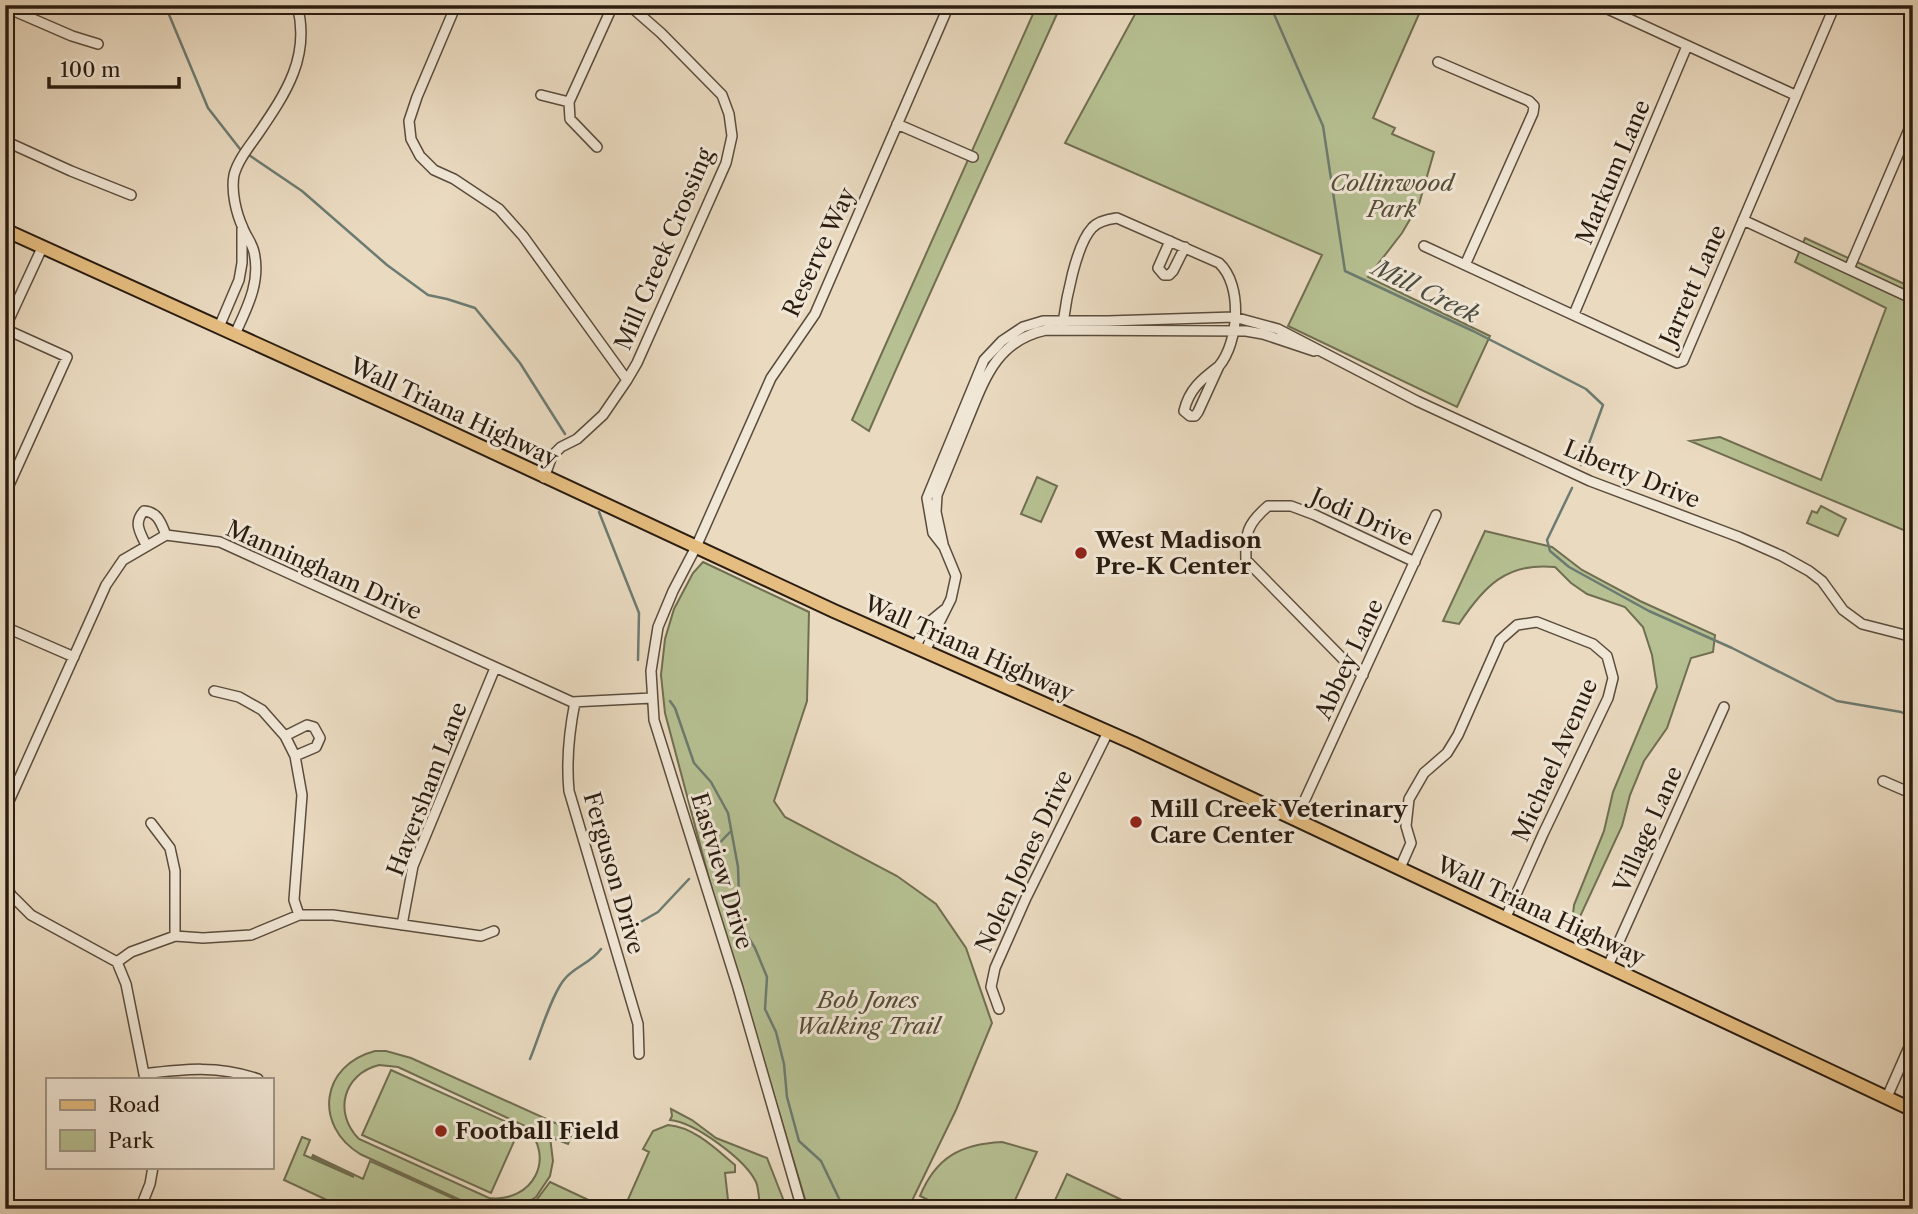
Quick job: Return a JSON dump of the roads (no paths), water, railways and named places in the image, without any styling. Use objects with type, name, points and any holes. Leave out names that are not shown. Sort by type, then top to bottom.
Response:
[{"type":"main road","name":"Wall Triana Highway","points":[[5,230],[424,420],[544,478],[1108,732],[1913,1110]]},
{"type":"street","points":[[234,334],[251,299],[256,274],[254,252],[242,226],[234,194],[234,177],[237,164],[282,98],[298,60],[302,37],[297,5]]},
{"type":"street","name":"Mill Creek Crossing","points":[[456,5],[417,97],[409,121],[411,139],[420,156],[434,170],[454,179],[499,209],[523,236],[627,380]]},
{"type":"street","points":[[597,147],[570,119],[569,102],[613,5]]},
{"type":"street","name":"Mill Creek Crossing","points":[[544,478],[552,456],[561,447],[577,439],[603,415],[627,380],[726,163],[732,136],[729,114],[722,95],[661,33],[629,5]]},
{"type":"street","name":"Reserve Way","points":[[696,547],[771,378],[815,314],[949,5]]},
{"type":"street","points":[[1599,5],[1795,95]]},
{"type":"street","name":"Jarrett Lane","points":[[1424,247],[1677,363],[1682,361],[1835,5]]},
{"type":"street","points":[[5,7],[72,36],[98,44]]},
{"type":"street","name":"Markum Lane","points":[[1574,314],[1688,46]]},
{"type":"street","points":[[1438,62],[1534,106],[1465,265]]},
{"type":"street","points":[[541,95],[569,102]]},
{"type":"street","points":[[1849,269],[1913,120]]},
{"type":"street","points":[[897,124],[973,157]]},
{"type":"street","points":[[5,141],[131,194]]},
{"type":"street","points":[[1063,325],[1070,276],[1092,227],[1107,219],[1117,218],[1219,262],[1226,269],[1235,294],[1234,330],[1227,356],[1219,366],[1198,412],[1195,416],[1190,416],[1184,411],[1192,390],[1199,380],[1219,366]]},
{"type":"street","points":[[1743,220],[1913,299]]},
{"type":"street","points":[[219,327],[239,280],[242,226]]},
{"type":"street","points":[[1170,241],[1158,268],[1164,275],[1173,271],[1185,247]]},
{"type":"street","points":[[5,494],[67,357],[5,328],[42,248]]},
{"type":"street","name":"Liberty Drive","points":[[1063,325],[1234,317],[1278,329],[1417,401],[1590,481],[1782,556],[1810,571],[1822,581],[1843,610],[1862,624],[1913,638]]},
{"type":"street","name":"Liberty Drive","points":[[920,649],[927,624],[933,616],[945,609],[954,590],[956,576],[944,547],[933,533],[927,498],[984,360],[1002,341],[1023,327],[1043,321],[1063,325],[1234,330],[1262,334],[1325,355]]},
{"type":"street","name":"Jodi Drive","points":[[1363,675],[1344,660],[1246,560],[1245,540],[1251,521],[1268,506],[1292,506],[1315,514],[1415,562]]},
{"type":"street","points":[[5,810],[106,585],[123,560],[166,535],[158,517],[152,512],[144,511],[137,525],[146,545]]},
{"type":"street","name":"Abbey Lane","points":[[1296,819],[1436,514]]},
{"type":"street","name":"Manningham Drive","points":[[166,535],[220,542],[575,702],[652,698]]},
{"type":"street","name":"Eastview Drive","points":[[696,547],[658,627],[651,671],[654,720],[738,988],[802,1209]]},
{"type":"street","name":"Michael Avenue","points":[[1400,868],[1411,843],[1406,826],[1409,799],[1424,773],[1447,753],[1458,734],[1500,640],[1517,625],[1537,622],[1593,644],[1608,656],[1613,678],[1608,698],[1506,918]]},
{"type":"street","points":[[5,627],[74,657]]},
{"type":"street","name":"Haversham Lane","points":[[402,925],[413,866],[495,668]]},
{"type":"street","points":[[214,691],[239,696],[262,710],[285,736],[295,756],[302,795],[294,900],[299,915]]},
{"type":"street","name":"Ferguson Drive","points":[[575,702],[569,735],[569,791],[638,1024],[639,1054]]},
{"type":"street","name":"Village Lane","points":[[1608,966],[1724,707]]},
{"type":"street","points":[[285,736],[307,725],[318,732],[320,738],[316,747],[295,756]]},
{"type":"street","name":"Nolen Jones Drive","points":[[999,1009],[991,987],[995,968],[1026,898],[1108,732]]},
{"type":"street","points":[[1884,781],[1913,794]]},
{"type":"street","points":[[151,823],[170,848],[175,871],[175,936]]},
{"type":"street","points":[[5,883],[11,895],[31,915],[117,962],[126,984],[145,1077],[200,1068],[224,1069],[255,1078]]},
{"type":"street","points":[[117,962],[131,952],[175,936],[203,939],[251,935],[299,915],[333,915],[481,936],[494,931]]},
{"type":"street","points":[[1887,1097],[1913,1038]]},
{"type":"street","points":[[141,1209],[153,1168]]},
{"type":"waterway","points":[[165,5],[208,108],[240,149],[302,191],[387,265],[428,295],[475,308],[520,363],[565,434]]},
{"type":"waterway","name":"Mill Creek","points":[[1270,5],[1323,126],[1345,271],[1473,331],[1586,389],[1603,405],[1581,465]]},
{"type":"waterway","name":"Mill Creek","points":[[1572,488],[1547,540],[1550,551],[1569,567],[1649,611],[1732,648],[1837,701],[1901,712],[1913,718]]},
{"type":"waterway","points":[[599,512],[639,613],[638,660]]},
{"type":"waterway","points":[[670,701],[675,708],[694,763],[711,782],[728,813],[738,867],[740,924],[755,948],[767,977],[765,1009],[776,1032],[784,1064],[787,1097],[799,1141],[821,1161],[844,1209]]},
{"type":"waterway","points":[[710,853],[731,831]]},
{"type":"waterway","points":[[630,928],[658,912],[689,879]]},
{"type":"waterway","points":[[530,1059],[549,1008],[563,981],[601,949]]},
{"type":"place","name":"West Madison Pre-K Center","points":[[1081,553]]},
{"type":"place","name":"Mill Creek Veterinary Care Center","points":[[1136,822]]},
{"type":"place","name":"Football Field","points":[[441,1131]]},
{"type":"park label","name":"Collinwood Park","points":[[1392,196]]},
{"type":"park label","name":"Bob Jones Walking Trail","points":[[868,1013]]}]
